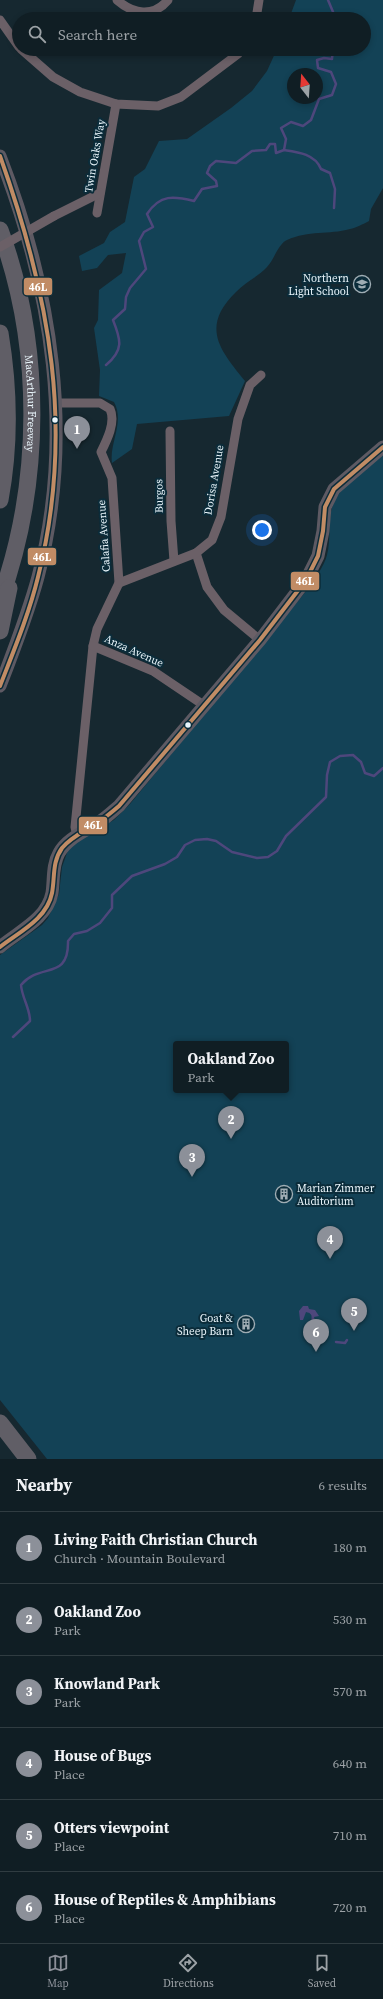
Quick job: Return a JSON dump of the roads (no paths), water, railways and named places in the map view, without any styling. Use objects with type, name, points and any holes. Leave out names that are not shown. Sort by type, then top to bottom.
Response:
[{"type":"highway","name":"MacArthur Freeway","points":[[0,230],[14,275],[22,312],[31,387],[30,458],[20,529],[0,600]]},
{"type":"highway","name":"MacArthur Freeway","points":[[0,333],[6,387],[6,422],[0,500]]},
{"type":"highway","points":[[0,631],[20,529]]},
{"type":"highway","points":[[0,1423],[28,1459]]},
{"type":"main road","points":[[0,156],[27,234],[43,296],[52,350],[55,403],[55,467],[52,500],[45,545],[26,619],[0,686]]},
{"type":"main road","points":[[0,947],[32,923],[45,910],[51,895],[58,854],[66,843],[102,820],[119,806],[260,640],[306,580],[318,556],[326,507],[334,489],[383,447]]},
{"type":"street","points":[[117,0],[125,7],[136,12]]},
{"type":"street","points":[[142,12],[159,8],[168,0]]},
{"type":"street","points":[[257,12],[258,0]]},
{"type":"street","points":[[0,20],[12,37]]},
{"type":"street","points":[[29,56],[53,77],[80,92],[116,104],[158,106],[181,97],[235,56]]},
{"type":"street","name":"Twin Oaks Way","points":[[96,213],[116,104]]},
{"type":"street","points":[[0,247],[54,216],[100,193]]},
{"type":"street","name":"Dorisa Avenue","points":[[119,583],[196,553],[212,540],[221,517],[238,419],[250,385],[261,375]]},
{"type":"street","name":"Calafia Avenue","points":[[55,403],[100,403],[107,406],[111,412],[109,431],[101,452],[112,478],[119,583],[97,629],[93,646],[75,827],[77,836]]},
{"type":"street","name":"Burgos","points":[[170,431],[171,522],[174,561]]},
{"type":"street","points":[[196,553],[207,587],[224,610],[260,640]]},
{"type":"street","name":"Anza Avenue","points":[[93,646],[153,671],[205,706]]},
{"type":"waterway","points":[[328,0],[333,12]]},
{"type":"waterway","points":[[106,365],[116,354],[119,344],[118,333],[113,320],[125,309],[126,297],[130,288],[146,269],[139,241],[144,232],[153,227],[147,214],[152,207],[168,198],[180,198],[194,201],[202,189],[217,186],[216,181],[207,173],[210,166],[216,161],[236,163],[252,151],[266,150],[270,144],[275,144],[276,153],[284,150],[286,139],[281,128],[291,122],[303,126],[311,120],[319,99],[332,95],[336,84],[331,72],[318,68],[317,60],[324,58],[332,59],[332,56]]},
{"type":"waterway","points":[[284,150],[306,155],[315,160],[321,169],[330,173],[335,189],[334,208]]},
{"type":"waterway","points":[[13,1037],[30,1021],[29,1012],[21,985],[36,974],[52,969],[64,962],[67,953],[68,941],[74,934],[87,931],[100,923],[112,908],[112,895],[132,876],[165,864],[177,857],[185,845],[195,840],[207,839],[216,841],[232,852],[257,858],[268,857],[277,851],[286,836],[326,797],[327,775],[330,762],[340,756],[353,755],[361,762],[365,773],[374,776],[383,768]]},
{"type":"waterway","points":[[336,1342],[345,1343],[347,1340]]},
{"type":"place","name":"Northern Light School","points":[[362,284]]},
{"type":"place","name":"Living Faith Christian Church","points":[[77,449]]},
{"type":"place","name":"Oakland Zoo","points":[[231,1139]]},
{"type":"place","name":"Knowland Park","points":[[192,1177]]},
{"type":"place","name":"Marian Zimmer Auditorium","points":[[284,1194]]},
{"type":"place","name":"House of Bugs","points":[[330,1259]]},
{"type":"place","name":"Goat & Sheep Barn","points":[[246,1324]]},
{"type":"place","name":"Otters viewpoint","points":[[354,1331]]},
{"type":"place","name":"House of Reptiles & Amphibians","points":[[316,1352]]}]
